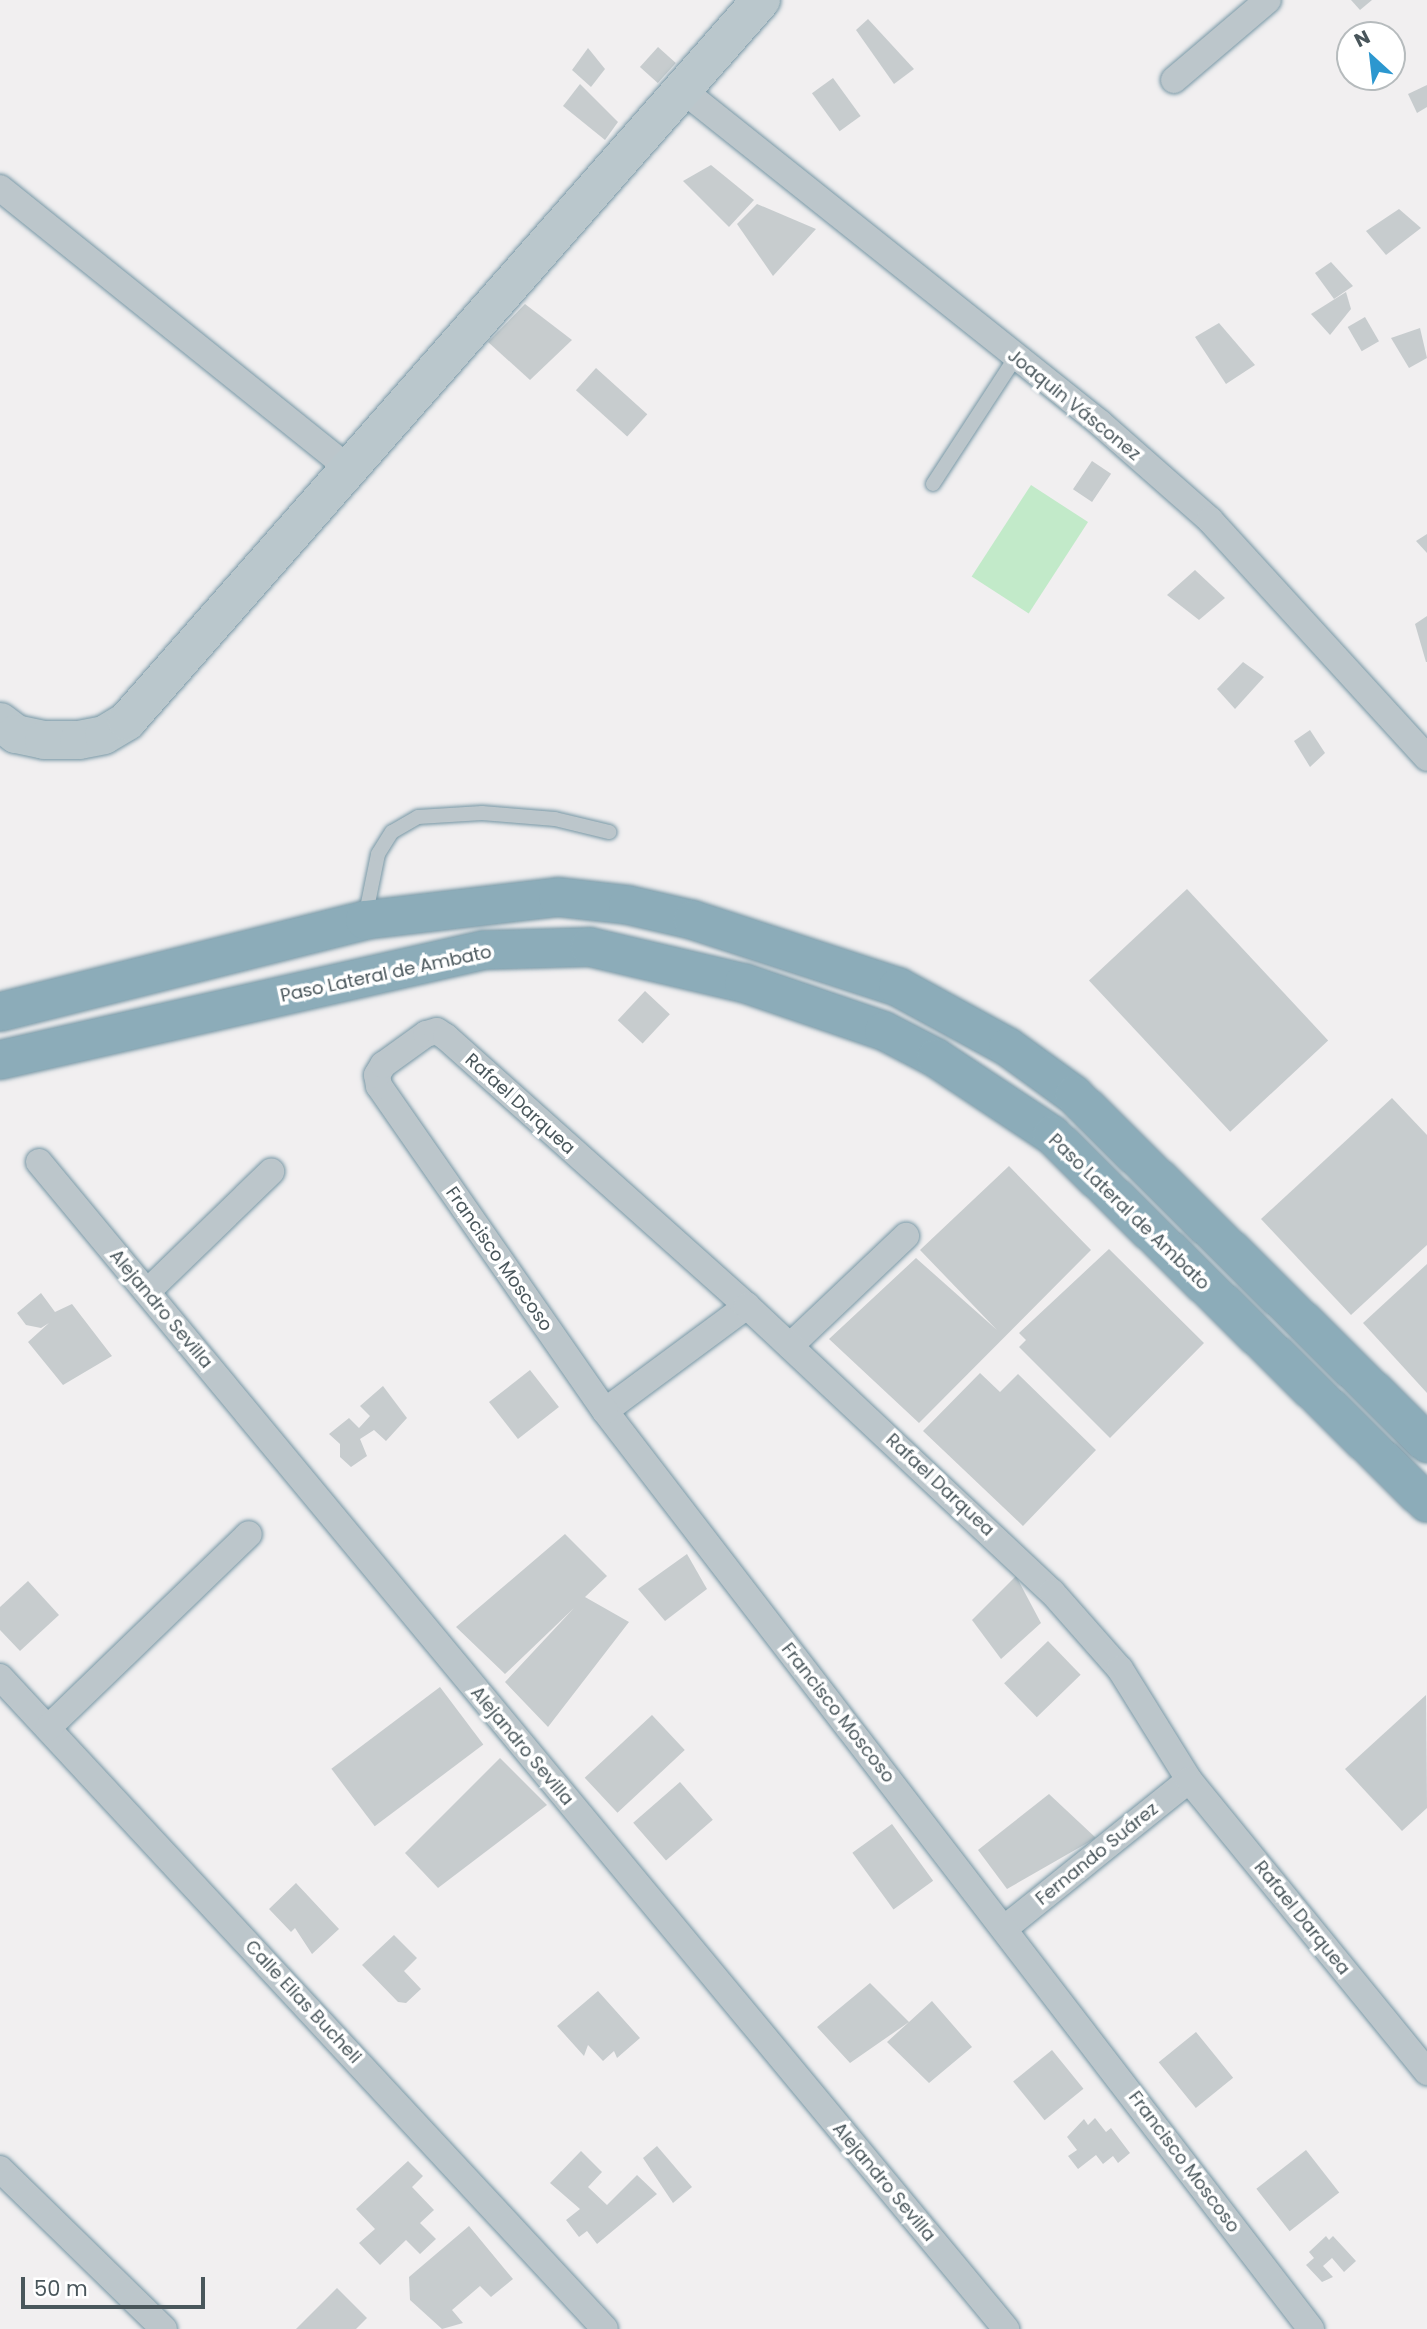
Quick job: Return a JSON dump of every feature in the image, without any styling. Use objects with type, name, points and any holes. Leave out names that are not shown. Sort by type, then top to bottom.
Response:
[{"type":"highway","points":[[0,1012],[365,920],[558,897],[628,905],[693,919],[898,987],[1008,1046],[1074,1095],[1427,1443]]},
{"type":"highway","name":"Paso Lateral de Ambato","points":[[0,1060],[485,950],[590,947],[744,983],[884,1031],[936,1058],[1052,1135],[1427,1503]]},
{"type":"highway","points":[[0,997],[186,963]]},
{"type":"street","points":[[0,722],[16,734],[55,740],[104,734],[127,721],[351,470],[761,0]]},
{"type":"street","points":[[1174,80],[1268,0]]},
{"type":"street","name":"Joaquin Vásconez","points":[[684,91],[1015,358],[1100,423],[1210,520],[1427,758]]},
{"type":"street","points":[[0,188],[351,470]]},
{"type":"street","name":"Rafael Darquea","points":[[379,1086],[377,1075],[383,1065],[426,1034],[437,1031],[747,1306],[1052,1592],[1120,1669],[1189,1780],[1427,2072]]},
{"type":"street","name":"Francisco Moscoso","points":[[379,1086],[605,1411],[1006,1928],[1311,2329]]},
{"type":"street","name":"Alejandro Sevilla","points":[[39,1162],[1006,2329]]},
{"type":"street","points":[[146,1292],[271,1172]]},
{"type":"street","points":[[790,1346],[906,1236]]},
{"type":"street","points":[[605,1411],[747,1306]]},
{"type":"street","points":[[48,1727],[249,1534]]},
{"type":"street","name":"Calle Elias Bucheli","points":[[0,1677],[605,2329]]},
{"type":"street","name":"Fernando Suárez","points":[[1006,1928],[1189,1780]]},
{"type":"street","points":[[0,2169],[164,2329]]},
{"type":"lane","points":[[933,484],[1015,358]]},
{"type":"lane","points":[[365,920],[378,854],[391,832],[418,817],[482,813],[555,819],[609,832]]},
{"type":"green space","points":[[1031,485],[1088,522],[1029,613],[972,576]]},
{"type":"building","points":[[1351,0],[1372,0],[1360,10]]},
{"type":"building","points":[[868,19],[914,69],[894,84],[856,30]]},
{"type":"building","points":[[658,47],[676,63],[658,83],[640,67]]},
{"type":"building","points":[[588,48],[605,69],[591,87],[572,70]]},
{"type":"building","points":[[833,78],[861,116],[840,131],[812,93]]},
{"type":"building","points":[[580,84],[618,122],[605,140],[563,106]]},
{"type":"building","points":[[1427,85],[1427,107],[1417,113],[1408,94]]},
{"type":"building","points":[[711,165],[754,200],[729,227],[683,181]]},
{"type":"building","points":[[757,204],[816,229],[773,276],[737,224]]},
{"type":"building","points":[[1399,209],[1421,228],[1386,255],[1366,231]]},
{"type":"building","points":[[1331,262],[1353,286],[1334,299],[1315,273]]},
{"type":"building","points":[[1346,292],[1351,309],[1330,335],[1311,314]]},
{"type":"building","points":[[525,304],[572,340],[530,380],[488,342]]},
{"type":"building","points":[[1365,317],[1379,341],[1362,351],[1348,327]]},
{"type":"building","points":[[1219,323],[1255,365],[1226,384],[1195,337]]},
{"type":"building","points":[[1420,328],[1427,358],[1409,368],[1391,338]]},
{"type":"building","points":[[596,368],[647,414],[627,436],[576,390]]},
{"type":"building","points":[[1092,461],[1111,474],[1092,502],[1073,489]]},
{"type":"building","points":[[1427,534],[1427,553],[1416,541]]},
{"type":"building","points":[[1195,570],[1225,598],[1199,620],[1167,595]]},
{"type":"building","points":[[1427,616],[1427,662],[1426,662],[1415,624]]},
{"type":"building","points":[[1243,662],[1264,677],[1235,709],[1217,689]]},
{"type":"building","points":[[1310,730],[1325,753],[1310,767],[1294,741]]},
{"type":"building","points":[[1187,889],[1328,1040],[1230,1132],[1089,980]]},
{"type":"building","points":[[645,991],[670,1014],[643,1043],[618,1020]]},
{"type":"building","points":[[1392,1098],[1427,1135],[1427,1245],[1351,1315],[1261,1219]]},
{"type":"building","points":[[1009,1166],[1091,1250],[919,1423],[829,1339],[916,1258],[997,1330],[920,1250]]},
{"type":"building","points":[[1109,1249],[1204,1343],[1110,1438],[1019,1347],[1026,1340],[1019,1333]]},
{"type":"building","points":[[1427,1264],[1427,1393],[1363,1323]]},
{"type":"building","points":[[41,1293],[55,1312],[72,1304],[112,1356],[63,1385],[28,1342],[49,1323],[41,1328],[26,1325],[17,1313]]},
{"type":"building","points":[[530,1370],[559,1407],[518,1439],[489,1402]]},
{"type":"building","points":[[980,1373],[1000,1392],[1018,1374],[1096,1450],[1023,1526],[923,1431]]},
{"type":"building","points":[[383,1386],[407,1418],[386,1441],[374,1430],[360,1439],[367,1456],[351,1467],[340,1457],[340,1444],[329,1434],[349,1418],[359,1428],[370,1416],[360,1406]]},
{"type":"building","points":[[565,1534],[607,1576],[585,1597],[629,1622],[548,1727],[505,1682],[574,1608],[505,1674],[456,1627]]},
{"type":"building","points":[[687,1554],[707,1589],[665,1621],[638,1589]]},
{"type":"building","points":[[1016,1576],[1041,1623],[1001,1659],[972,1620]]},
{"type":"building","points":[[28,1581],[59,1615],[20,1651],[0,1630],[0,1607]]},
{"type":"building","points":[[1048,1641],[1081,1675],[1037,1717],[1004,1683]]},
{"type":"building","points":[[440,1687],[483,1745],[375,1826],[331,1769]]},
{"type":"building","points":[[1426,1695],[1427,1808],[1402,1831],[1345,1769]]},
{"type":"building","points":[[652,1715],[685,1750],[617,1813],[585,1778]]},
{"type":"building","points":[[500,1758],[547,1805],[438,1888],[405,1853]]},
{"type":"building","points":[[680,1782],[713,1820],[666,1860],[633,1823]]},
{"type":"building","points":[[1049,1794],[1096,1838],[1007,1889],[978,1850]]},
{"type":"building","points":[[892,1824],[933,1881],[894,1909],[852,1853]]},
{"type":"building","points":[[296,1883],[339,1929],[312,1954],[295,1928],[291,1932],[269,1909]]},
{"type":"building","points":[[394,1935],[417,1958],[404,1971],[421,1989],[406,2003],[398,2002],[362,1965]]},
{"type":"building","points":[[870,1983],[909,2022],[850,2063],[817,2027]]},
{"type":"building","points":[[598,1991],[640,2038],[617,2058],[614,2051],[603,2061],[588,2045],[584,2056],[557,2026]]},
{"type":"building","points":[[932,2001],[972,2047],[929,2083],[887,2042]]},
{"type":"building","points":[[1196,2032],[1233,2078],[1196,2108],[1159,2062]]},
{"type":"building","points":[[1052,2050],[1083,2089],[1045,2120],[1013,2081]]},
{"type":"building","points":[[1095,2118],[1106,2132],[1111,2128],[1130,2153],[1118,2163],[1113,2156],[1103,2164],[1096,2155],[1078,2169],[1068,2156],[1077,2150],[1067,2137],[1084,2119],[1088,2125]]},
{"type":"building","points":[[657,2146],[692,2187],[673,2203],[643,2158]]},
{"type":"building","points":[[1306,2150],[1339,2193],[1290,2231],[1256,2189]]},
{"type":"building","points":[[581,2151],[602,2172],[588,2187],[607,2205],[637,2175],[657,2194],[597,2244],[587,2231],[579,2237],[566,2220],[580,2209],[550,2183]]},
{"type":"building","points":[[408,2161],[423,2176],[412,2187],[434,2210],[420,2223],[436,2239],[420,2254],[406,2240],[380,2265],[359,2243],[375,2229],[356,2209]]},
{"type":"building","points":[[469,2226],[513,2279],[491,2297],[480,2286],[452,2310],[463,2323],[442,2329],[410,2300],[409,2277]]},
{"type":"building","points":[[1326,2236],[1329,2240],[1333,2236],[1356,2261],[1344,2272],[1332,2258],[1323,2266],[1333,2277],[1322,2282],[1306,2265],[1314,2258],[1309,2252]]},
{"type":"building","points":[[337,2288],[367,2318],[356,2329],[296,2329]]}]
